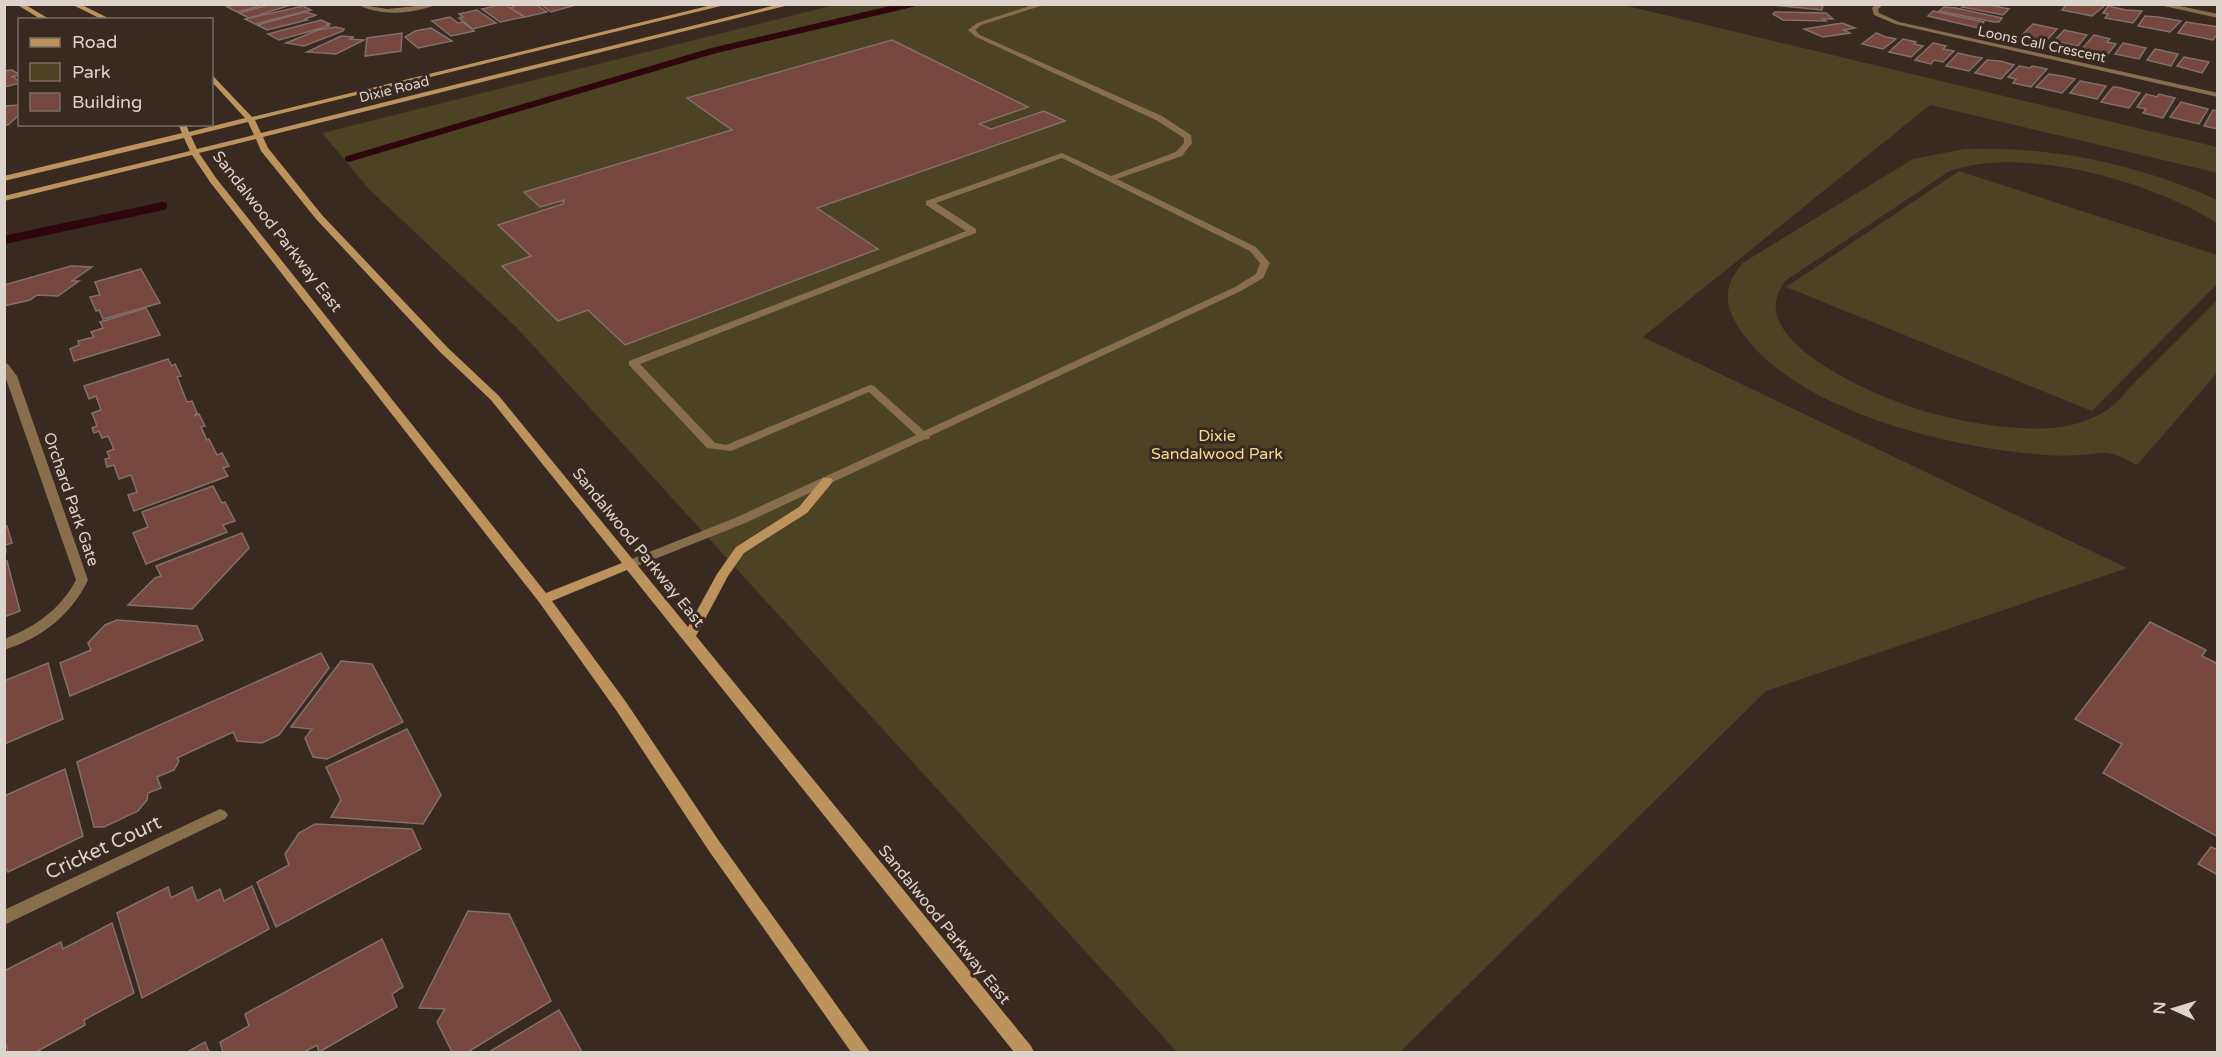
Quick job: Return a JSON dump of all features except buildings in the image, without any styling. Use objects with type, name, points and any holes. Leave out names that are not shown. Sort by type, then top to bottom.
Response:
[{"type":"main road","points":[[19,4],[44,18]]},
{"type":"main road","points":[[74,4],[105,18]]},
{"type":"main road","name":"Dixie Road","points":[[4,179],[726,4]]},
{"type":"main road","name":"Dixie Road","points":[[4,199],[790,4]]},
{"type":"main road","name":"Sandalwood Parkway East","points":[[213,79],[251,120],[264,149],[318,218],[444,350],[495,398],[1025,1053]]},
{"type":"main road","name":"Sandalwood Parkway East","points":[[183,126],[194,152],[268,250],[544,599],[621,706],[720,856],[861,1053]]},
{"type":"main road","points":[[689,637],[723,574],[740,550],[803,510],[827,481]]},
{"type":"main road","points":[[544,599],[628,565]]},
{"type":"street","points":[[360,4],[367,8],[389,11],[435,4]]},
{"type":"street","points":[[1044,4],[979,24],[971,30],[978,36],[1159,118],[1188,137],[1188,143],[1179,154],[1110,179]]},
{"type":"street","name":"Loons Call Crescent","points":[[1881,4],[1874,11],[1879,16],[1904,25],[2217,95]]},
{"type":"street","points":[[2158,4],[2217,16]]},
{"type":"street","points":[[628,565],[738,521],[925,437],[1238,290],[1260,276],[1264,263],[1253,249],[1062,155],[929,203],[973,231],[633,363],[711,446],[726,449],[870,388],[925,437]]},
{"type":"street","name":"Orchard Park Gate","points":[[4,366],[12,376],[82,580],[74,597],[59,614],[28,635],[4,645]]},
{"type":"street","name":"Cricket Court","points":[[4,918],[220,815]]},
{"type":"green space","name":"Dixie Sandalwood Park","points":[[1619,4],[2217,147],[2218,173],[1930,105],[1643,337],[2127,568],[1766,691],[1400,1052],[1177,1052],[518,329],[370,190],[322,133],[834,5]]},
{"type":"green space","points":[[1964,149],[2062,154],[2157,176],[2217,200],[2217,223],[2190,208],[2123,181],[2049,165],[2013,162],[1978,164],[1948,172],[1785,281],[1776,302],[1779,322],[1793,341],[1814,359],[1840,375],[1895,401],[1920,410],[1972,422],[2009,427],[2046,428],[2079,423],[2108,409],[2217,300],[2217,373],[2137,465],[2108,453],[2052,455],[1999,450],[1918,433],[1877,420],[1837,404],[1800,384],[1768,361],[1743,334],[1732,315],[1728,297],[1731,280],[1744,262],[1913,159]]},
{"type":"green space","points":[[1959,171],[2217,255],[2217,284],[2092,411],[1786,287]]},
{"type":"waterway","points":[[348,159],[712,51],[912,4]]},
{"type":"waterway","points":[[4,240],[163,206]]}]
